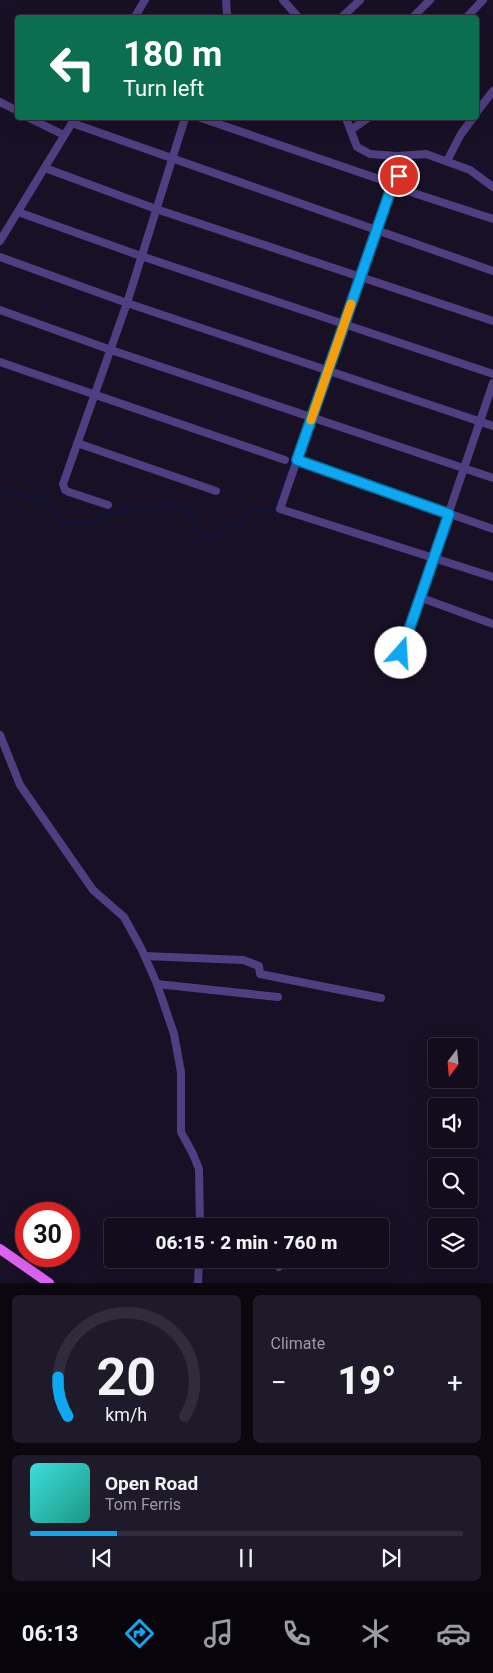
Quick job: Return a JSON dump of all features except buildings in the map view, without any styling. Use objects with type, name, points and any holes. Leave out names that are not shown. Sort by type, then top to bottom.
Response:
[{"type":"main road","points":[[0,1249],[49,1283]]},
{"type":"street","points":[[136,15],[145,0]]},
{"type":"street","points":[[225,15],[226,0]]},
{"type":"street","points":[[344,15],[360,0]]},
{"type":"street","points":[[415,15],[430,0]]},
{"type":"street","points":[[469,15],[483,0]]},
{"type":"street","points":[[284,1],[296,15]]},
{"type":"street","points":[[479,109],[493,91]]},
{"type":"street","points":[[0,102],[15,110]]},
{"type":"street","points":[[34,120],[64,136]]},
{"type":"street","points":[[0,241],[73,120],[171,159],[493,271]]},
{"type":"street","points":[[108,505],[65,490],[63,484],[127,303],[184,120]]},
{"type":"street","points":[[207,120],[382,180]]},
{"type":"street","points":[[347,120],[357,147],[370,154],[398,163],[426,154],[470,170],[493,187]]},
{"type":"street","points":[[352,130],[365,120]]},
{"type":"street","points":[[447,161],[461,134],[472,120]]},
{"type":"street","points":[[398,163],[399,176],[392,186],[378,232],[360,277],[280,509],[493,577]]},
{"type":"street","points":[[45,168],[156,209],[493,321]]},
{"type":"street","points":[[392,186],[493,219]]},
{"type":"street","points":[[18,212],[141,256],[493,374]]},
{"type":"street","points":[[0,257],[127,303],[493,426]]},
{"type":"street","points":[[0,310],[111,350],[493,478]]},
{"type":"street","points":[[0,362],[285,460]]},
{"type":"street","points":[[401,653],[493,383]]},
{"type":"street","points":[[77,443],[216,491]]},
{"type":"street","points":[[297,460],[493,529]]},
{"type":"street","points":[[420,597],[493,624]]},
{"type":"street","points":[[0,734],[20,785],[94,890],[124,917],[145,956],[157,984],[174,1034],[181,1072],[181,1132],[199,1169],[200,1218]]},
{"type":"street","points":[[145,956],[243,960],[259,966],[260,974],[381,998]]},
{"type":"street","points":[[157,984],[278,997]]},
{"type":"street","points":[[198,1283],[199,1268]]},
{"type":"waterway","points":[[471,161],[493,177]]},
{"type":"waterway","points":[[0,491],[46,500],[62,522],[95,523],[99,514],[122,513],[126,507],[176,506],[187,511],[203,535],[211,537],[233,522],[242,522],[251,510],[274,511],[306,420]]},
{"type":"slow traffic","points":[[311,420],[351,304]]},
{"type":"route","points":[[399,176],[392,186],[378,232],[360,277],[297,460],[449,514],[401,653]]}]
